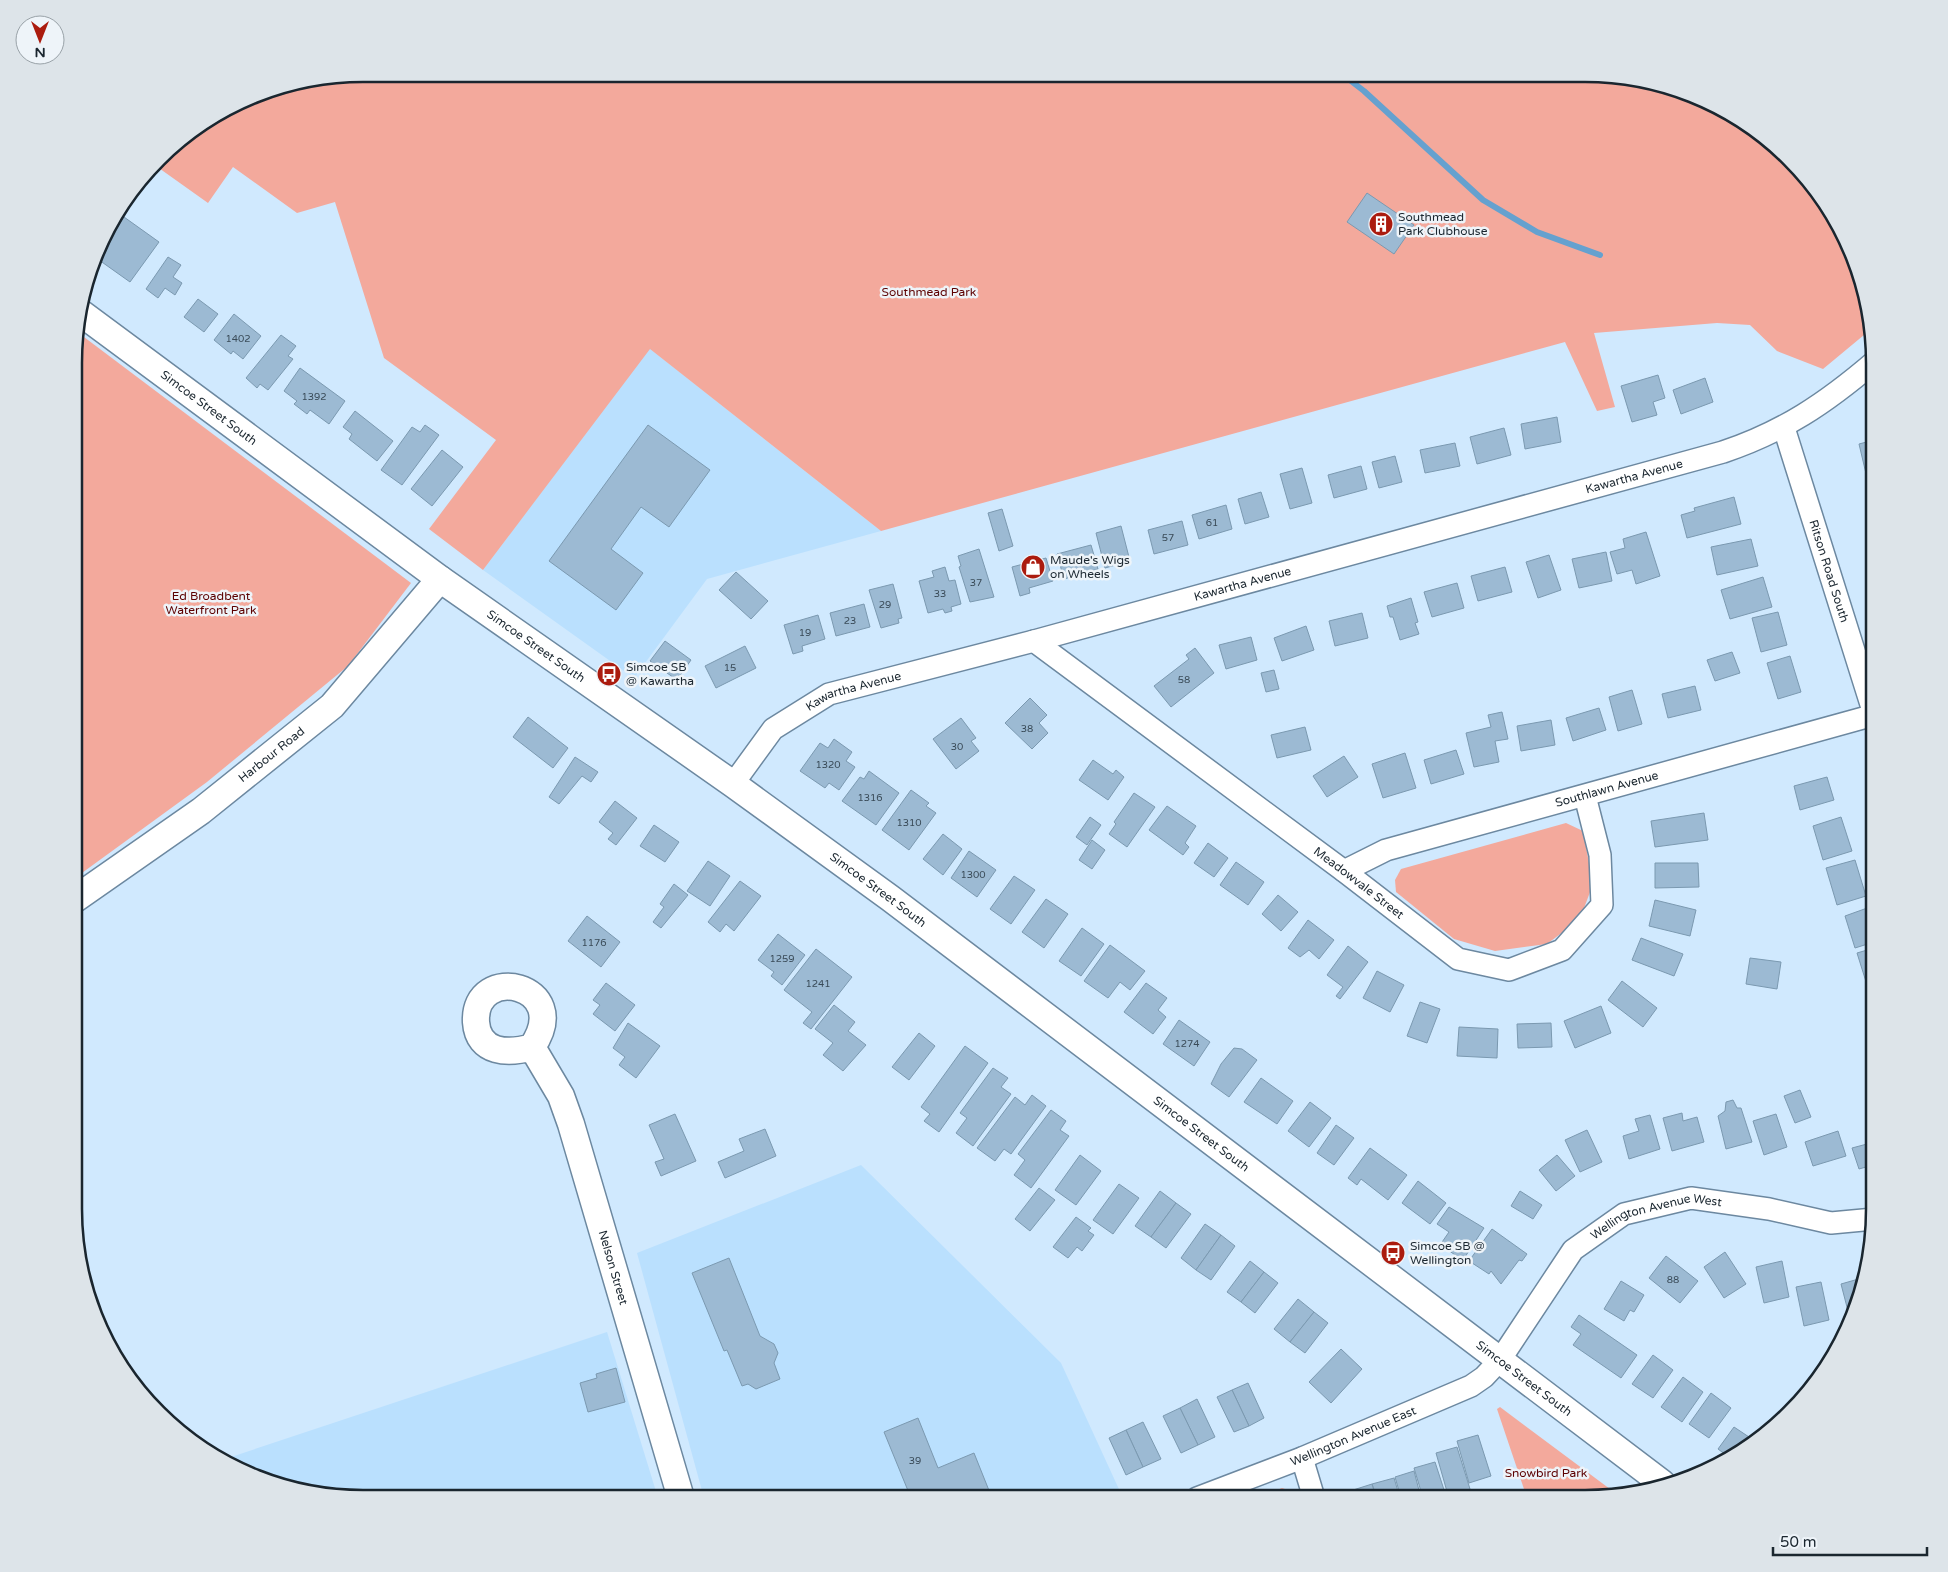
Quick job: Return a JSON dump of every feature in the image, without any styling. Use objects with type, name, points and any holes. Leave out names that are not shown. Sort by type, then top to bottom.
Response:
[{"type":"street","name":"Simcoe Street South","points":[[87,317],[440,578],[733,784],[890,898],[1658,1480]]},
{"type":"street","name":"Kawartha Avenue","points":[[733,784],[773,729],[829,694],[1034,641],[1723,452],[1784,428],[1833,396],[1866,369]]},
{"type":"street","name":"Ritson Road South","points":[[1784,428],[1866,689]]},
{"type":"street","name":"Harbour Road","points":[[82,894],[201,811],[332,706],[440,578]]},
{"type":"street","name":"Meadowvale Street","points":[[1034,641],[1458,958],[1509,970],[1562,950],[1602,905],[1600,855],[1585,796]]},
{"type":"street","name":"Southlawn Avenue","points":[[1344,871],[1386,850],[1866,716]]},
{"type":"street","name":"Nelson Street","points":[[532,1047],[560,1096],[571,1124],[679,1490]]},
{"type":"street","name":"Wellington Avenue West","points":[[1500,1360],[1573,1250],[1624,1214],[1691,1198],[1769,1209],[1831,1224],[1865,1220]]},
{"type":"street","name":"Wellington Avenue East","points":[[1218,1490],[1302,1458],[1471,1386],[1500,1360]]},
{"type":"street","points":[[1302,1458],[1312,1490]]},
{"type":"shaded area","points":[[649,348],[881,531],[707,579],[634,678],[483,570]]},
{"type":"shaded area","points":[[861,1165],[1061,1363],[1119,1490],[702,1490],[637,1253]]},
{"type":"shaded area","points":[[607,1332],[656,1490],[345,1489],[309,1484],[273,1475],[232,1457]]},
{"type":"green space","name":"Southmead Park","points":[[345,83],[1603,83],[1657,92],[1692,104],[1725,120],[1770,152],[1796,178],[1828,223],[1851,273],[1864,335],[1823,369],[1777,351],[1750,325],[1717,323],[1594,333],[1615,407],[1597,411],[1565,342],[881,531],[650,349],[483,570],[429,529],[496,440],[384,358],[335,202],[297,213],[233,167],[208,203],[161,169],[178,152],[223,120],[256,104],[291,92]]},
{"type":"green space","name":"Ed Broadbent Waterfront Park","points":[[84,337],[411,583],[348,666],[207,782],[82,873],[82,364]]},
{"type":"green space","points":[[1566,823],[1583,831],[1593,884],[1580,919],[1547,944],[1495,951],[1454,939],[1396,892],[1395,880],[1401,869]]},
{"type":"green space","name":"Snowbird Park","points":[[1500,1407],[1609,1488],[1524,1490],[1497,1409]]},
{"type":"building","name":"Southmead Park Clubhouse","points":[[1367,193],[1414,225],[1394,254],[1347,222]]},
{"type":"building","points":[[124,217],[159,242],[130,282],[102,262]]},
{"type":"building","points":[[168,257],[181,265],[173,277],[182,283],[175,295],[165,288],[158,298],[146,289]]},
{"type":"building","points":[[198,299],[218,314],[204,332],[184,317]]},
{"type":"building","points":[[234,314],[261,336],[243,359],[233,351],[231,354],[214,340]]},
{"type":"building","points":[[281,335],[296,346],[288,356],[293,359],[268,390],[260,384],[257,388],[246,378]]},
{"type":"building","points":[[300,368],[345,401],[329,424],[310,410],[307,414],[294,404],[297,401],[284,391]]},
{"type":"building","points":[[1658,375],[1665,398],[1653,402],[1657,415],[1632,422],[1621,386]]},
{"type":"building","points":[[1705,378],[1713,402],[1681,414],[1673,390]]},
{"type":"building","points":[[355,411],[393,441],[377,461],[349,439],[352,434],[343,427]]},
{"type":"building","points":[[1557,417],[1561,442],[1525,449],[1521,424]]},
{"type":"building","points":[[425,425],[439,435],[402,485],[381,470],[412,427],[420,432]]},
{"type":"building","points":[[648,425],[710,470],[669,527],[641,507],[611,549],[643,573],[616,610],[549,561]]},
{"type":"building","points":[[1504,428],[1511,455],[1477,464],[1470,437]]},
{"type":"building","points":[[1866,442],[1866,474],[1859,444]]},
{"type":"building","points":[[1455,443],[1460,466],[1425,473],[1420,450]]},
{"type":"building","points":[[442,450],[463,467],[432,506],[411,489]]},
{"type":"building","points":[[1395,456],[1402,482],[1379,488],[1372,462]]},
{"type":"building","points":[[1361,466],[1367,489],[1334,498],[1328,475]]},
{"type":"building","points":[[1302,468],[1312,503],[1290,509],[1280,474]]},
{"type":"building","points":[[1261,492],[1269,517],[1245,524],[1238,499]]},
{"type":"building","points":[[1734,497],[1741,524],[1687,538],[1681,515],[1695,511],[1694,508]]},
{"type":"building","points":[[1226,505],[1232,529],[1199,539],[1192,515]]},
{"type":"building","points":[[1002,509],[1013,546],[999,551],[988,513]]},
{"type":"building","points":[[1182,521],[1188,545],[1154,554],[1148,530]]},
{"type":"building","points":[[1121,526],[1130,561],[1105,568],[1096,533]]},
{"type":"building","points":[[1646,532],[1660,576],[1636,584],[1632,570],[1617,574],[1610,552],[1625,548],[1623,539]]},
{"type":"building","points":[[1751,539],[1758,566],[1717,575],[1711,547]]},
{"type":"building","points":[[1091,545],[1098,569],[1064,579],[1057,554]]},
{"type":"building","points":[[979,549],[994,597],[970,602],[959,567],[961,566],[958,556]]},
{"type":"building","points":[[1606,552],[1612,581],[1579,588],[1572,559]]},
{"type":"building","points":[[1549,555],[1561,590],[1538,598],[1526,562]]},
{"type":"building","points":[[1046,558],[1053,581],[1029,588],[1030,593],[1020,596],[1012,567]]},
{"type":"building","points":[[945,567],[949,581],[955,580],[961,604],[951,607],[952,611],[945,613],[943,609],[928,613],[919,581],[934,577],[932,571]]},
{"type":"building","points":[[1505,567],[1512,592],[1478,601],[1471,576]]},
{"type":"building","points":[[736,572],[768,601],[751,619],[719,590]]},
{"type":"building","points":[[1763,577],[1772,607],[1730,619],[1721,590]]},
{"type":"building","points":[[1457,583],[1464,608],[1432,617],[1424,592]]},
{"type":"building","points":[[893,584],[902,618],[898,619],[899,623],[881,628],[869,590]]},
{"type":"building","points":[[1411,598],[1418,622],[1415,623],[1419,634],[1400,640],[1393,617],[1390,617],[1387,606]]},
{"type":"building","points":[[864,604],[870,627],[836,636],[830,613]]},
{"type":"building","points":[[1778,612],[1787,645],[1761,652],[1752,618]]},
{"type":"building","points":[[1362,613],[1368,638],[1335,646],[1329,621]]},
{"type":"building","points":[[818,615],[825,639],[802,646],[803,651],[793,654],[784,625]]},
{"type":"building","points":[[1306,626],[1314,650],[1282,661],[1274,638]]},
{"type":"building","points":[[1251,637],[1257,660],[1226,669],[1219,645]]},
{"type":"building","points":[[665,641],[691,660],[677,680],[650,661]]},
{"type":"building","points":[[745,646],[756,668],[716,688],[705,666]]},
{"type":"building","points":[[1195,648],[1214,673],[1171,707],[1154,686],[1189,659],[1186,655]]},
{"type":"building","points":[[1732,652],[1740,673],[1715,681],[1707,660]]},
{"type":"building","points":[[1790,656],[1801,692],[1778,699],[1767,663]]},
{"type":"building","points":[[1274,670],[1279,689],[1266,692],[1261,673]]},
{"type":"building","points":[[1695,686],[1701,710],[1668,718],[1662,694]]},
{"type":"building","points":[[1632,690],[1642,724],[1618,731],[1609,697]]},
{"type":"building","points":[[1030,698],[1047,715],[1039,723],[1048,733],[1032,749],[1005,723]]},
{"type":"building","points":[[1599,708],[1606,730],[1573,741],[1566,718]]},
{"type":"building","points":[[1502,712],[1508,739],[1495,741],[1499,762],[1474,767],[1466,733],[1491,727],[1488,715]]},
{"type":"building","points":[[528,717],[568,748],[553,768],[513,737]]},
{"type":"building","points":[[961,718],[976,738],[971,741],[979,751],[956,769],[933,739]]},
{"type":"building","points":[[1551,720],[1555,745],[1521,751],[1517,726]]},
{"type":"building","points":[[1305,727],[1311,750],[1277,758],[1271,735]]},
{"type":"building","points":[[834,739],[852,752],[846,761],[855,767],[839,790],[829,783],[825,788],[800,771],[820,743],[828,748]]},
{"type":"building","points":[[1456,750],[1464,774],[1431,784],[1424,760]]},
{"type":"building","points":[[1405,753],[1416,788],[1383,798],[1372,764]]},
{"type":"building","points":[[1344,756],[1358,777],[1327,797],[1313,776]]},
{"type":"building","points":[[575,757],[598,772],[591,782],[582,776],[559,804],[549,797]]},
{"type":"building","points":[[1093,760],[1113,774],[1116,770],[1124,777],[1108,800],[1079,780]]},
{"type":"building","points":[[869,771],[899,793],[876,825],[842,801],[860,777],[864,779]]},
{"type":"building","points":[[1827,777],[1834,800],[1800,810],[1794,786]]},
{"type":"building","points":[[911,790],[929,803],[926,806],[936,813],[909,850],[882,830]]},
{"type":"building","points":[[1134,793],[1155,807],[1127,847],[1109,834],[1116,824],[1114,822]]},
{"type":"building","points":[[615,801],[637,818],[616,845],[608,839],[613,833],[599,822]]},
{"type":"building","points":[[1167,806],[1196,826],[1185,843],[1189,847],[1183,855],[1149,830]]},
{"type":"building","points":[[1704,813],[1708,840],[1655,847],[1651,821]]},
{"type":"building","points":[[1090,817],[1101,825],[1087,845],[1076,837]]},
{"type":"building","points":[[1841,817],[1852,851],[1823,860],[1813,826]]},
{"type":"building","points":[[654,825],[679,842],[665,862],[640,846]]},
{"type":"building","points":[[943,834],[962,849],[943,875],[923,859]]},
{"type":"building","points":[[1092,840],[1105,850],[1092,869],[1079,860]]},
{"type":"building","points":[[1208,843],[1228,858],[1214,877],[1194,863]]},
{"type":"building","points":[[969,851],[996,870],[977,897],[951,878]]},
{"type":"building","points":[[1855,860],[1866,896],[1837,905],[1826,868]]},
{"type":"building","points":[[708,861],[730,876],[710,906],[687,891]]},
{"type":"building","points":[[1236,862],[1264,882],[1248,905],[1220,885]]},
{"type":"building","points":[[1655,863],[1698,863],[1699,887],[1655,888]]},
{"type":"building","points":[[1014,876],[1035,890],[1011,924],[990,909]]},
{"type":"building","points":[[740,881],[761,896],[734,931],[726,924],[720,932],[708,922]]},
{"type":"building","points":[[674,884],[688,895],[661,928],[653,922],[664,907],[660,904]]},
{"type":"building","points":[[1278,895],[1298,912],[1281,931],[1262,914]]},
{"type":"building","points":[[1046,899],[1068,914],[1044,948],[1022,932]]},
{"type":"building","points":[[1655,900],[1696,910],[1690,936],[1649,926]]},
{"type":"building","points":[[1866,908],[1866,945],[1855,948],[1845,916]]},
{"type":"building","points":[[587,916],[620,942],[601,967],[568,941]]},
{"type":"building","points":[[1308,920],[1334,940],[1319,959],[1309,950],[1300,957],[1288,948]]},
{"type":"building","points":[[1082,928],[1104,944],[1081,976],[1059,961]]},
{"type":"building","points":[[778,934],[805,955],[782,985],[771,976],[774,972],[758,960]]},
{"type":"building","points":[[1641,938],[1683,954],[1674,976],[1632,960]]},
{"type":"building","points":[[1110,945],[1145,971],[1130,990],[1120,982],[1108,998],[1084,981]]},
{"type":"building","points":[[1348,946],[1368,962],[1340,999],[1336,996],[1343,987],[1327,975]]},
{"type":"building","points":[[816,949],[852,977],[811,1029],[803,1023],[812,1012],[784,990]]},
{"type":"building","points":[[1866,950],[1866,982],[1857,953]]},
{"type":"building","points":[[1750,958],[1781,962],[1777,989],[1746,984]]},
{"type":"building","points":[[1377,971],[1404,985],[1390,1012],[1363,998]]},
{"type":"building","points":[[1622,981],[1657,1008],[1643,1027],[1608,1000]]},
{"type":"building","points":[[606,983],[635,1005],[615,1031],[593,1014],[600,1005],[593,1000]]},
{"type":"building","points":[[1146,983],[1167,998],[1158,1010],[1166,1017],[1153,1034],[1124,1012]]},
{"type":"building","points":[[1420,1002],[1440,1009],[1427,1043],[1407,1036]]},
{"type":"building","points":[[834,1005],[855,1022],[848,1031],[866,1045],[843,1071],[823,1055],[833,1043],[815,1029]]},
{"type":"building","points":[[1601,1006],[1611,1033],[1575,1048],[1564,1021]]},
{"type":"building","points":[[1179,1020],[1210,1042],[1194,1066],[1163,1044]]},
{"type":"building","points":[[628,1023],[660,1046],[636,1078],[619,1065],[625,1057],[613,1048]]},
{"type":"building","points":[[1551,1023],[1552,1047],[1518,1048],[1517,1024]]},
{"type":"building","points":[[1459,1027],[1498,1029],[1497,1058],[1457,1056]]},
{"type":"building","points":[[919,1033],[935,1046],[909,1080],[892,1067]]},
{"type":"building","points":[[965,1046],[988,1063],[939,1132],[924,1121],[930,1114],[921,1107]]},
{"type":"building","points":[[1234,1048],[1242,1049],[1257,1060],[1229,1097],[1211,1084],[1221,1064]]},
{"type":"building","points":[[993,1068],[1008,1078],[1001,1087],[1011,1094],[973,1146],[956,1133],[967,1118],[960,1113]]},
{"type":"building","points":[[1261,1078],[1293,1101],[1277,1124],[1244,1102]]},
{"type":"building","points":[[1800,1090],[1811,1117],[1795,1123],[1784,1096]]},
{"type":"building","points":[[1032,1095],[1046,1106],[1011,1154],[1004,1149],[995,1161],[977,1148],[1015,1097],[1025,1105]]},
{"type":"building","points":[[1733,1100],[1737,1108],[1741,1108],[1752,1142],[1726,1149],[1718,1116],[1725,1111],[1726,1102]]},
{"type":"building","points":[[1310,1102],[1331,1118],[1309,1147],[1288,1131]]},
{"type":"building","points":[[1051,1110],[1066,1121],[1060,1130],[1069,1136],[1031,1188],[1014,1175],[1025,1160],[1018,1154]]},
{"type":"building","points":[[1682,1113],[1683,1121],[1697,1117],[1704,1142],[1672,1151],[1663,1118]]},
{"type":"building","points":[[675,1114],[696,1161],[661,1176],[655,1162],[664,1159],[649,1125]]},
{"type":"building","points":[[1776,1114],[1787,1147],[1764,1155],[1753,1121]]},
{"type":"building","points":[[1650,1115],[1660,1149],[1629,1159],[1623,1136],[1639,1131],[1635,1119]]},
{"type":"building","points":[[1336,1125],[1354,1138],[1334,1165],[1317,1153]]},
{"type":"building","points":[[765,1129],[776,1156],[725,1178],[718,1162],[744,1151],[739,1139]]},
{"type":"building","points":[[1587,1130],[1602,1162],[1580,1172],[1565,1140]]},
{"type":"building","points":[[1838,1131],[1846,1156],[1813,1166],[1805,1142]]},
{"type":"building","points":[[1866,1144],[1866,1167],[1859,1169],[1852,1148]]},
{"type":"building","points":[[1370,1148],[1407,1175],[1388,1200],[1361,1179],[1357,1185],[1348,1178]]},
{"type":"building","points":[[1080,1155],[1101,1171],[1076,1205],[1055,1190]]},
{"type":"building","points":[[1557,1155],[1575,1176],[1556,1191],[1539,1170]]},
{"type":"building","points":[[1418,1181],[1446,1203],[1430,1224],[1402,1203]]},
{"type":"building","points":[[1119,1184],[1139,1198],[1113,1234],[1093,1220]]},
{"type":"building","points":[[1039,1188],[1055,1200],[1030,1231],[1015,1219]]},
{"type":"building","points":[[1160,1191],[1176,1203],[1151,1237],[1135,1226]]},
{"type":"building","points":[[1520,1191],[1542,1205],[1533,1219],[1511,1206]]},
{"type":"building","points":[[1176,1203],[1191,1214],[1166,1248],[1151,1237]]},
{"type":"building","points":[[1449,1207],[1484,1228],[1463,1260],[1440,1245],[1449,1232],[1437,1224]]},
{"type":"building","points":[[1076,1217],[1091,1228],[1088,1231],[1094,1235],[1082,1251],[1077,1247],[1068,1258],[1053,1247]]},
{"type":"building","points":[[1205,1224],[1221,1235],[1196,1270],[1181,1258]]},
{"type":"building","points":[[1492,1229],[1527,1254],[1522,1261],[1519,1260],[1501,1284],[1491,1271],[1489,1274],[1469,1261]]},
{"type":"building","points":[[1221,1235],[1235,1246],[1211,1280],[1196,1270]]},
{"type":"building","points":[[1725,1252],[1746,1284],[1724,1298],[1704,1267]]},
{"type":"building","points":[[1666,1256],[1698,1281],[1680,1303],[1649,1278]]},
{"type":"building","points":[[729,1258],[760,1336],[774,1344],[778,1353],[774,1363],[780,1379],[756,1389],[748,1384],[742,1386],[727,1350],[724,1351],[692,1273]]},
{"type":"building","points":[[1250,1261],[1264,1272],[1241,1302],[1227,1292]]},
{"type":"building","points":[[1782,1261],[1789,1297],[1764,1303],[1756,1267]]},
{"type":"building","points":[[1264,1272],[1278,1283],[1255,1313],[1241,1302]]},
{"type":"building","points":[[1856,1280],[1847,1308],[1841,1284]]},
{"type":"building","points":[[1621,1281],[1644,1295],[1634,1312],[1630,1310],[1624,1321],[1604,1309]]},
{"type":"building","points":[[1821,1282],[1829,1320],[1804,1326],[1796,1287]]},
{"type":"building","points":[[1298,1299],[1314,1312],[1290,1342],[1274,1329]]},
{"type":"building","points":[[1314,1312],[1328,1323],[1305,1353],[1290,1342]]},
{"type":"building","points":[[1579,1315],[1637,1355],[1621,1378],[1573,1345],[1581,1334],[1571,1327]]},
{"type":"building","points":[[1341,1349],[1362,1369],[1331,1403],[1309,1382]]},
{"type":"building","points":[[1653,1355],[1673,1370],[1653,1398],[1632,1384]]},
{"type":"building","points":[[616,1368],[625,1402],[588,1412],[580,1383],[597,1378],[596,1374]]},
{"type":"building","points":[[1683,1377],[1703,1392],[1682,1422],[1661,1407]]},
{"type":"building","points":[[1248,1383],[1264,1418],[1249,1426],[1232,1390]]},
{"type":"building","points":[[1232,1390],[1249,1426],[1234,1432],[1217,1397]]},
{"type":"building","points":[[1711,1393],[1731,1408],[1709,1438],[1689,1424]]},
{"type":"building","points":[[1197,1399],[1215,1437],[1198,1445],[1180,1408]]},
{"type":"building","points":[[1180,1408],[1198,1445],[1181,1453],[1163,1416]]},
{"type":"building","points":[[918,1418],[938,1468],[974,1453],[989,1490],[908,1490],[884,1432]]},
{"type":"building","points":[[1143,1422],[1161,1459],[1143,1467],[1126,1430]]},
{"type":"building","points":[[1734,1427],[1748,1436],[1723,1453],[1718,1449]]},
{"type":"building","points":[[1126,1430],[1143,1467],[1126,1475],[1109,1438]]},
{"type":"building","points":[[1478,1435],[1491,1476],[1469,1483],[1457,1441]]},
{"type":"building","points":[[1457,1447],[1470,1489],[1447,1490],[1436,1453]]},
{"type":"building","points":[[1435,1462],[1444,1490],[1421,1490],[1414,1468]]},
{"type":"building","points":[[1414,1471],[1419,1490],[1399,1490],[1395,1477]]},
{"type":"building","points":[[1394,1478],[1398,1490],[1374,1490],[1372,1484]]},
{"type":"building","points":[[1372,1484],[1374,1490],[1353,1490]]},
{"type":"waterway","points":[[1354,83],[1483,200],[1537,232],[1600,255]]},
{"type":"place","name":"Southmead Park Clubhouse","points":[[1381,224]]},
{"type":"place","name":"Maude's Wigs on Wheels","points":[[1033,567]]},
{"type":"place","name":"Simcoe SB @ Kawartha","points":[[609,674]]},
{"type":"place","name":"Simcoe SB @ Wellington","points":[[1393,1253]]}]
